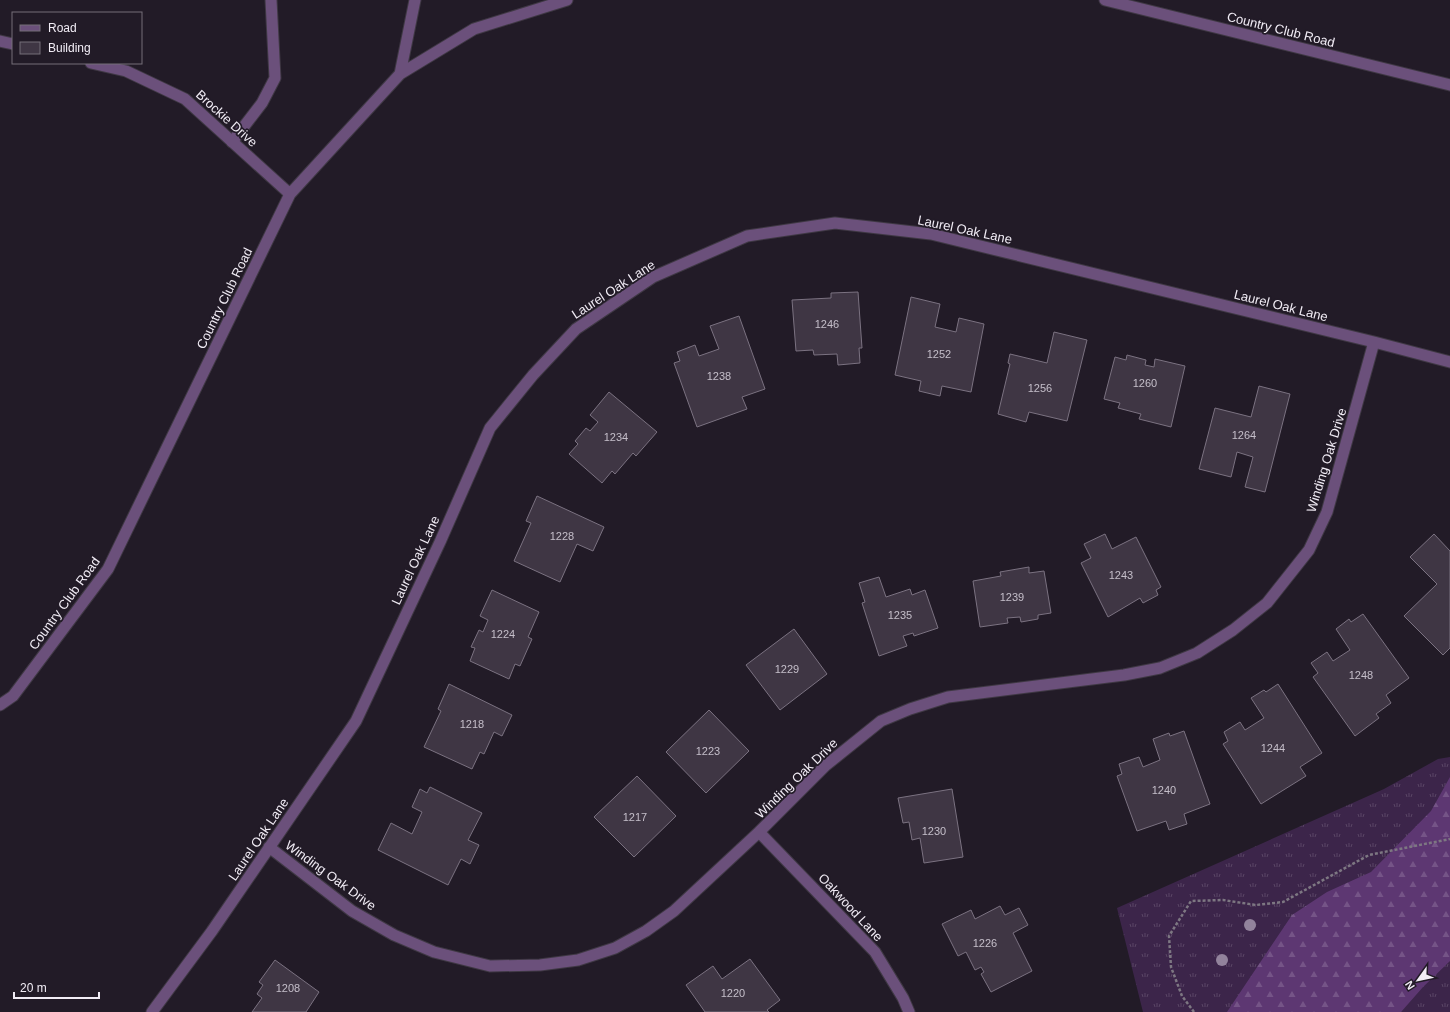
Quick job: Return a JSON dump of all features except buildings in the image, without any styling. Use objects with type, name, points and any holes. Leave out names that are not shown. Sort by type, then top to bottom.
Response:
[{"type":"street","points":[[232,142],[262,103],[275,78],[271,0]]},
{"type":"street","points":[[400,74],[415,0]]},
{"type":"street","name":"Country Club Road","points":[[0,705],[13,696],[108,569],[290,194],[400,74],[474,29],[567,0]]},
{"type":"street","name":"Country Club Road","points":[[1105,0],[1450,85]]},
{"type":"street","points":[[0,41],[12,44]]},
{"type":"street","name":"Brockie Drive","points":[[95,64],[126,71],[185,99],[290,194]]},
{"type":"street","name":"Laurel Oak Lane","points":[[152,1012],[212,931],[356,721],[490,428],[533,375],[576,329],[653,277],[747,236],[835,223],[931,234],[1374,342],[1450,362]]},
{"type":"street","name":"Winding Oak Drive","points":[[269,847],[352,911],[394,935],[434,952],[490,966],[540,965],[578,960],[615,948],[646,931],[674,911],[759,832],[826,766],[881,721],[948,697],[1124,675],[1160,668],[1197,653],[1233,630],[1261,608],[1267,603],[1309,550],[1327,512],[1374,342]]},
{"type":"street","name":"Oakwood Lane","points":[[759,832],[874,952],[903,998],[909,1012]]},
{"type":"path","points":[[1194,1012],[1182,996],[1171,967],[1169,936],[1191,901],[1223,900],[1256,905],[1284,902],[1369,855],[1450,839]]},
{"type":"green space","points":[[1450,757],[1450,1012],[1143,1012],[1117,908],[1384,789],[1438,759]]},
{"type":"green space","points":[[1450,777],[1450,961],[1423,987],[1401,1012],[1227,1012],[1292,915],[1327,892],[1371,872],[1431,811]]}]
